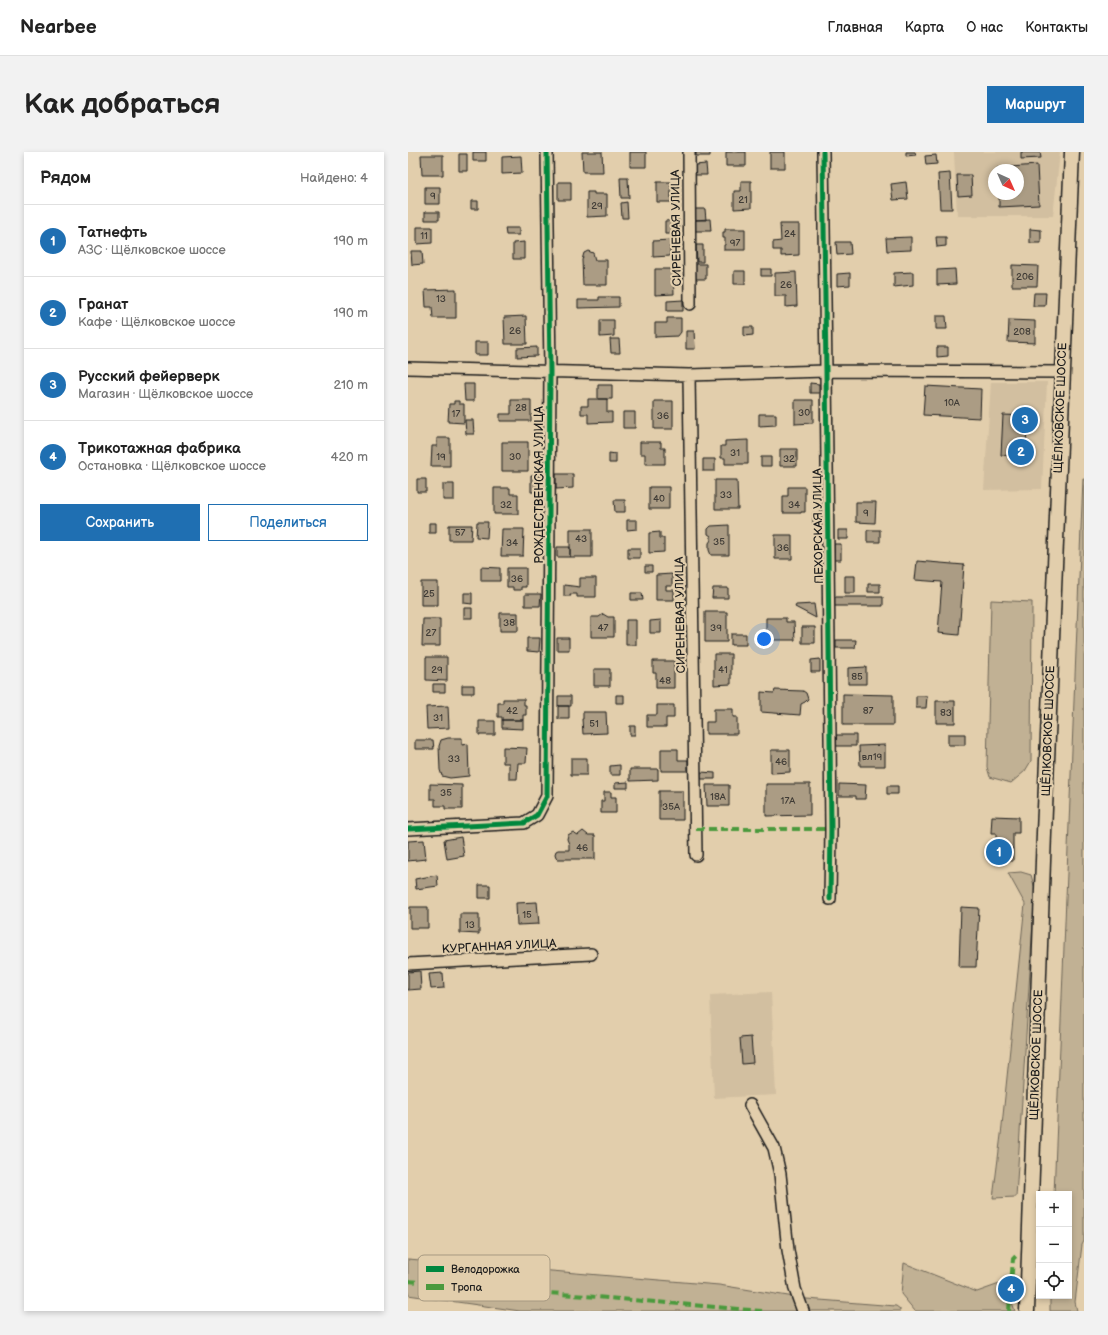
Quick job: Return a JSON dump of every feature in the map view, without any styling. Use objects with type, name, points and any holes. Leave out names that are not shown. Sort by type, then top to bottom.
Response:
[{"type":"main road","name":"ЩЁЛКОВСКОЕ ШОССЕ","points":[[1027,1311],[1043,856],[1072,152]]},
{"type":"street","name":"РОЖДЕСТВЕНСКАЯ УЛИЦА","points":[[408,829],[524,822],[537,815],[547,796],[550,371],[547,152]]},
{"type":"street","name":"СИРЕНЕВАЯ УЛИЦА","points":[[689,152],[690,304]]},
{"type":"street","name":"ПЕХОРСКАЯ УЛИЦА","points":[[823,152],[831,829],[830,899]]},
{"type":"street","points":[[408,368],[689,375],[826,371],[1062,372]]},
{"type":"street","name":"СИРЕНЕВАЯ УЛИЦА","points":[[689,375],[696,856]]},
{"type":"street","name":"КУРГАННАЯ УЛИЦА","points":[[408,964],[591,954]]},
{"type":"street","points":[[750,1105],[774,1148],[780,1174],[788,1250],[795,1289],[803,1311]]},
{"type":"shaded area","points":[[954,152],[1060,152],[1053,216],[957,216]]},
{"type":"shaded area","points":[[991,382],[1047,382],[1042,489],[984,490]]},
{"type":"shaded area","points":[[1084,479],[1084,1241],[1082,1245],[1075,1302],[1077,1311],[1050,1311],[1050,1299],[1072,1299],[1072,1191],[1054,1191]]},
{"type":"shaded area","points":[[991,600],[1032,602],[1031,761],[1025,771],[1011,783],[990,777],[987,767]]},
{"type":"shaded area","points":[[1021,872],[1031,875],[1035,889],[1016,1197],[993,1198],[1025,904],[1008,873]]},
{"type":"shaded area","points":[[771,992],[776,1095],[714,1098],[710,995]]},
{"type":"shaded area","points":[[408,1259],[418,1260],[418,1296],[408,1295]]},
{"type":"shaded area","points":[[904,1263],[977,1292],[1005,1282],[1015,1311],[915,1311],[901,1294]]},
{"type":"shaded area","points":[[550,1271],[719,1285],[807,1299],[896,1306],[900,1309],[900,1311],[520,1311],[450,1301],[550,1301]]},
{"type":"building","points":[[473,152],[486,152],[486,161],[473,161]]},
{"type":"building","points":[[582,152],[602,152],[603,172],[583,172]]},
{"type":"building","points":[[630,152],[646,152],[646,167],[630,167]]},
{"type":"building","points":[[696,152],[710,152],[710,156],[696,156]]},
{"type":"building","points":[[726,152],[746,152],[746,166],[726,166]]},
{"type":"building","points":[[770,152],[785,152],[785,168],[770,168]]},
{"type":"building","points":[[906,152],[915,152],[916,155],[906,156]]},
{"type":"building","points":[[1021,152],[1040,152],[1041,158],[1021,159]]},
{"type":"building","points":[[459,154],[467,154],[467,171],[459,171]]},
{"type":"building","points":[[421,155],[443,155],[443,175],[422,175]]},
{"type":"building","points":[[936,155],[937,164],[926,165],[925,156]]},
{"type":"building","points":[[521,156],[522,173],[502,174],[502,157]]},
{"type":"building","points":[[706,164],[707,175],[695,175],[695,165]]},
{"type":"building","points":[[1037,165],[1039,205],[999,207],[999,200],[1024,200],[1024,166]]},
{"type":"building","points":[[950,173],[952,209],[940,209],[938,174]]},
{"type":"building","points":[[957,175],[971,175],[972,195],[958,196]]},
{"type":"building","points":[[620,178],[628,178],[629,198],[621,198]]},
{"type":"building","points":[[741,181],[751,181],[751,208],[734,209],[734,191],[741,191]]},
{"type":"building","points":[[558,182],[571,182],[571,200],[558,200]]},
{"type":"building","points":[[657,182],[671,182],[671,202],[657,202]]},
{"type":"building","points":[[906,182],[908,199],[893,200],[891,184]]},
{"type":"building","points":[[425,187],[440,187],[440,204],[425,204]]},
{"type":"building","points":[[587,192],[594,192],[594,194],[607,194],[607,216],[587,217]]},
{"type":"building","points":[[471,201],[478,201],[478,209],[471,209]]},
{"type":"building","points":[[627,202],[628,218],[622,218],[621,203]]},
{"type":"building","points":[[694,209],[705,209],[706,220],[694,220]]},
{"type":"building","points":[[425,212],[439,212],[439,220],[425,220]]},
{"type":"building","points":[[710,219],[711,231],[694,231],[694,220]]},
{"type":"building","points":[[679,220],[680,234],[665,234],[665,221]]},
{"type":"building","points":[[780,224],[799,224],[799,255],[781,256],[781,250],[773,250],[773,242],[781,241]]},
{"type":"building","points":[[417,227],[432,227],[432,243],[417,244]]},
{"type":"building","points":[[505,228],[519,228],[519,235],[506,235]]},
{"type":"building","points":[[725,229],[745,229],[745,250],[724,250],[725,238],[723,238],[723,232],[725,232]]},
{"type":"building","points":[[1030,229],[1041,230],[1041,243],[1030,243]]},
{"type":"building","points":[[911,237],[911,250],[887,251],[886,238]]},
{"type":"building","points":[[936,237],[946,237],[946,246],[937,247]]},
{"type":"building","points":[[670,240],[670,256],[653,257],[653,241]]},
{"type":"building","points":[[524,242],[524,259],[513,259],[513,243]]},
{"type":"building","points":[[836,242],[850,242],[851,254],[837,255]]},
{"type":"building","points":[[696,245],[703,245],[703,262],[697,262]]},
{"type":"building","points":[[411,251],[422,251],[423,264],[412,265]]},
{"type":"building","points":[[588,251],[593,253],[595,260],[607,260],[607,285],[583,285],[582,260],[584,253]]},
{"type":"building","points":[[695,264],[706,264],[706,279],[695,279]]},
{"type":"building","points":[[1012,265],[1038,266],[1037,286],[1012,286]]},
{"type":"building","points":[[655,269],[673,269],[674,294],[655,295]]},
{"type":"building","points":[[761,269],[771,269],[771,276],[761,276]]},
{"type":"building","points":[[955,269],[956,284],[937,285],[937,270]]},
{"type":"building","points":[[734,271],[745,271],[745,284],[734,284]]},
{"type":"building","points":[[796,272],[797,306],[786,307],[786,296],[775,296],[775,273]]},
{"type":"building","points":[[913,272],[913,285],[894,287],[894,273]]},
{"type":"building","points":[[850,273],[850,285],[837,286],[837,274]]},
{"type":"building","points":[[456,289],[456,318],[433,318],[432,307],[426,307],[425,290]]},
{"type":"building","points":[[1034,293],[1046,293],[1045,306],[1033,306]]},
{"type":"building","points":[[599,297],[619,297],[619,307],[578,308],[578,300],[599,300]]},
{"type":"building","points":[[683,300],[683,311],[667,311],[667,301]]},
{"type":"building","points":[[526,316],[527,344],[505,344],[504,317]]},
{"type":"building","points":[[936,316],[946,316],[947,329],[936,329]]},
{"type":"building","points":[[667,318],[681,318],[681,332],[678,336],[655,337],[655,323],[667,323]]},
{"type":"building","points":[[600,320],[614,320],[614,336],[600,337]]},
{"type":"building","points":[[1009,320],[1035,321],[1035,343],[1008,342]]},
{"type":"building","points":[[744,327],[753,327],[753,335],[744,336]]},
{"type":"building","points":[[686,331],[694,331],[695,349],[686,349]]},
{"type":"building","points":[[610,339],[619,339],[620,353],[611,353]]},
{"type":"building","points":[[475,342],[488,342],[488,355],[475,355]]},
{"type":"building","points":[[537,347],[537,356],[517,357],[517,348]]},
{"type":"building","points":[[937,347],[948,347],[948,356],[937,357]]},
{"type":"building","points":[[810,383],[819,384],[819,393],[810,393]]},
{"type":"building","points":[[464,384],[474,384],[474,401],[465,401]]},
{"type":"building","points":[[598,385],[612,385],[612,399],[598,399]]},
{"type":"building","points":[[925,386],[981,389],[980,418],[923,415]]},
{"type":"building","points":[[588,399],[607,399],[607,412],[612,412],[612,422],[588,423],[588,414],[581,414],[581,406],[588,406]]},
{"type":"building","points":[[511,400],[531,400],[531,421],[500,421],[500,414],[511,414]]},
{"type":"building","points":[[795,400],[813,400],[813,423],[795,424]]},
{"type":"building","points":[[454,401],[459,401],[459,404],[464,404],[464,423],[448,422],[449,404],[454,404]]},
{"type":"building","points":[[654,401],[673,401],[673,429],[654,429]]},
{"type":"building","points":[[623,412],[635,412],[635,428],[623,428]]},
{"type":"building","points":[[759,414],[776,414],[776,425],[759,426]]},
{"type":"building","points":[[1003,415],[1028,416],[1025,457],[1001,455]]},
{"type":"building","points":[[465,420],[473,420],[474,434],[466,434]]},
{"type":"building","points":[[437,438],[450,438],[450,466],[431,466],[432,446],[437,446]]},
{"type":"building","points":[[748,440],[748,464],[725,464],[725,458],[721,458],[721,446],[725,446],[725,441]]},
{"type":"building","points":[[502,442],[528,442],[528,471],[502,471]]},
{"type":"building","points":[[640,442],[661,442],[661,448],[665,448],[665,464],[645,464],[645,454],[640,454]]},
{"type":"building","points":[[780,449],[797,449],[797,466],[780,466]]},
{"type":"building","points":[[609,453],[616,454],[616,463],[609,463]]},
{"type":"building","points":[[761,457],[771,457],[771,466],[761,466]]},
{"type":"building","points":[[703,459],[715,459],[715,471],[703,471]]},
{"type":"building","points":[[556,474],[573,474],[573,488],[556,489]]},
{"type":"building","points":[[531,475],[539,475],[539,492],[531,492]]},
{"type":"building","points":[[417,479],[426,479],[426,492],[417,492]]},
{"type":"building","points":[[715,480],[737,480],[738,509],[715,509]]},
{"type":"building","points":[[443,484],[454,484],[454,500],[443,500]]},
{"type":"building","points":[[649,487],[669,487],[669,509],[649,509]]},
{"type":"building","points":[[788,487],[805,487],[805,512],[783,513],[783,496],[788,496]]},
{"type":"building","points":[[494,488],[510,488],[510,494],[518,494],[518,514],[494,514]]},
{"type":"building","points":[[614,500],[625,500],[625,512],[615,512]]},
{"type":"building","points":[[856,502],[876,502],[875,523],[856,522]]},
{"type":"building","points":[[813,513],[819,513],[820,524],[813,524]]},
{"type":"building","points":[[627,520],[637,520],[637,529],[627,530]]},
{"type":"building","points":[[477,522],[488,522],[487,538],[476,537]]},
{"type":"building","points":[[429,523],[436,523],[436,533],[429,533]]},
{"type":"building","points":[[449,525],[472,525],[471,540],[449,540]]},
{"type":"building","points":[[729,525],[729,555],[711,555],[709,543],[711,536],[708,534],[708,529],[711,526]]},
{"type":"building","points":[[502,529],[524,529],[523,556],[501,556]]},
{"type":"building","points":[[570,529],[592,529],[592,557],[570,557]]},
{"type":"building","points":[[838,530],[848,530],[848,539],[838,539]]},
{"type":"building","points":[[867,530],[880,530],[880,542],[867,542]]},
{"type":"building","points":[[660,532],[660,538],[664,538],[664,552],[649,553],[649,533]]},
{"type":"building","points":[[775,535],[792,535],[792,559],[775,559]]},
{"type":"building","points":[[834,544],[841,544],[841,560],[834,560]]},
{"type":"building","points":[[557,547],[570,547],[570,557],[557,557]]},
{"type":"building","points":[[628,548],[640,548],[640,558],[628,558]]},
{"type":"building","points":[[917,561],[964,565],[959,635],[938,633],[942,582],[915,580]]},
{"type":"building","points":[[645,566],[652,566],[652,572],[645,572]]},
{"type":"building","points":[[481,567],[500,568],[500,581],[481,581]]},
{"type":"building","points":[[507,568],[526,568],[526,587],[521,587],[521,590],[513,590],[513,587],[507,587]]},
{"type":"building","points":[[672,574],[672,586],[666,586],[666,590],[674,590],[674,600],[656,600],[656,575]]},
{"type":"building","points":[[845,576],[855,576],[855,593],[845,593]]},
{"type":"building","points":[[580,578],[596,578],[596,597],[577,597],[577,594],[564,596],[564,585],[580,587]]},
{"type":"building","points":[[421,582],[438,582],[438,605],[421,605]]},
{"type":"building","points":[[868,584],[880,584],[880,592],[868,592]]},
{"type":"building","points":[[713,588],[728,588],[728,598],[712,598]]},
{"type":"building","points":[[464,593],[472,593],[472,604],[464,603]]},
{"type":"building","points":[[631,593],[642,593],[643,600],[631,600]]},
{"type":"building","points":[[525,594],[541,594],[540,606],[525,606]]},
{"type":"building","points":[[834,597],[883,597],[883,606],[834,606]]},
{"type":"building","points":[[814,604],[816,618],[795,607],[796,605]]},
{"type":"building","points":[[464,608],[472,608],[472,618],[464,618]]},
{"type":"building","points":[[705,612],[727,612],[727,642],[705,642]]},
{"type":"building","points":[[500,613],[518,613],[518,631],[500,631]]},
{"type":"building","points":[[603,614],[608,617],[614,617],[614,637],[591,637],[591,617],[599,617]]},
{"type":"building","points":[[766,618],[786,618],[786,622],[794,622],[795,640],[766,640]]},
{"type":"building","points":[[423,619],[440,619],[440,646],[422,646]]},
{"type":"building","points":[[626,620],[636,620],[636,645],[626,645]]},
{"type":"building","points":[[661,620],[661,633],[650,633],[650,621]]},
{"type":"building","points":[[802,627],[815,627],[815,643],[802,643]]},
{"type":"building","points":[[731,634],[746,634],[746,645],[731,645]]},
{"type":"building","points":[[527,638],[540,638],[539,652],[527,651]]},
{"type":"building","points":[[557,638],[569,638],[569,650],[557,650]]},
{"type":"building","points":[[836,640],[856,640],[855,648],[836,648]]},
{"type":"building","points":[[714,654],[731,654],[731,684],[714,685]]},
{"type":"building","points":[[426,657],[447,657],[447,681],[426,680]]},
{"type":"building","points":[[820,659],[820,672],[811,672],[811,660]]},
{"type":"building","points":[[653,661],[674,661],[674,688],[656,688],[656,673],[653,673]]},
{"type":"building","points":[[866,667],[866,684],[848,684],[848,668]]},
{"type":"building","points":[[594,669],[610,669],[610,686],[594,686]]},
{"type":"building","points":[[433,684],[445,684],[445,692],[433,692]]},
{"type":"building","points":[[462,685],[474,685],[474,693],[462,693]]},
{"type":"building","points":[[775,690],[803,691],[806,693],[808,699],[801,704],[800,715],[761,712],[761,692],[774,693]]},
{"type":"building","points":[[843,694],[893,695],[893,725],[843,725]]},
{"type":"building","points":[[616,695],[624,695],[624,703],[616,703]]},
{"type":"building","points":[[558,696],[571,696],[571,706],[558,706]]},
{"type":"building","points":[[916,696],[927,696],[926,708],[916,708]]},
{"type":"building","points":[[503,699],[524,699],[524,705],[526,705],[526,715],[523,715],[523,720],[502,720],[502,717],[498,717],[498,703],[503,703]]},
{"type":"building","points":[[936,701],[955,701],[955,723],[936,723]]},
{"type":"building","points":[[657,705],[674,705],[674,718],[666,718],[666,727],[647,727],[647,715],[657,715]]},
{"type":"building","points":[[448,706],[449,728],[427,729],[426,707]]},
{"type":"building","points":[[558,706],[569,706],[569,719],[558,719]]},
{"type":"building","points":[[714,709],[733,709],[733,717],[737,717],[737,734],[706,734],[706,722],[714,722]]},
{"type":"building","points":[[583,712],[606,712],[607,733],[583,734]]},
{"type":"building","points":[[502,720],[523,720],[523,729],[502,728]]},
{"type":"building","points":[[479,721],[495,721],[495,735],[479,735]]},
{"type":"building","points":[[630,726],[635,726],[635,735],[630,735]]},
{"type":"building","points":[[948,734],[965,734],[965,745],[948,745]]},
{"type":"building","points":[[834,735],[856,735],[856,746],[834,746]]},
{"type":"building","points":[[448,738],[462,738],[462,745],[468,744],[469,776],[450,778],[442,776],[440,770],[439,746],[441,740]]},
{"type":"building","points":[[415,740],[433,740],[434,749],[415,749]]},
{"type":"building","points":[[885,745],[885,766],[860,766],[859,746]]},
{"type":"building","points":[[503,747],[527,748],[526,763],[518,763],[517,779],[509,779],[509,763],[503,763]]},
{"type":"building","points":[[661,749],[678,749],[678,760],[688,760],[688,771],[661,771]]},
{"type":"building","points":[[771,750],[790,750],[790,772],[771,773]]},
{"type":"building","points":[[571,758],[587,758],[587,775],[571,775]]},
{"type":"building","points":[[620,765],[620,775],[610,775],[610,766]]},
{"type":"building","points":[[630,769],[658,769],[658,780],[630,781]]},
{"type":"building","points":[[701,772],[715,773],[715,779],[701,779]]},
{"type":"building","points":[[628,782],[628,788],[615,788],[615,783]]},
{"type":"building","points":[[430,784],[462,785],[462,809],[445,809],[445,806],[435,806],[435,799],[430,799]]},
{"type":"building","points":[[766,784],[810,784],[810,815],[766,816]]},
{"type":"building","points":[[839,784],[866,785],[865,799],[856,799],[856,796],[839,796]]},
{"type":"building","points":[[706,785],[729,785],[729,806],[707,806]]},
{"type":"building","points":[[887,786],[898,786],[898,794],[887,794]]},
{"type":"building","points":[[659,791],[683,791],[683,820],[659,820]]},
{"type":"building","points":[[604,792],[611,792],[611,797],[616,797],[616,813],[601,813],[601,801],[604,801]]},
{"type":"building","points":[[992,816],[1019,817],[1019,833],[1013,833],[1013,849],[996,849],[996,833],[991,833]]},
{"type":"building","points":[[583,831],[588,835],[595,835],[595,859],[558,859],[555,854],[556,851],[569,850],[567,839],[568,835],[573,832],[578,835]]},
{"type":"building","points":[[461,837],[464,856],[447,859],[444,840]]},
{"type":"building","points":[[424,840],[426,859],[408,861],[408,841]]},
{"type":"building","points":[[994,849],[1013,849],[1013,861],[994,861]]},
{"type":"building","points":[[437,875],[438,886],[416,889],[415,879]]},
{"type":"building","points":[[479,885],[490,885],[490,898],[479,898]]},
{"type":"building","points":[[537,902],[539,924],[517,925],[516,903]]},
{"type":"building","points":[[410,907],[428,907],[428,928],[410,928]]},
{"type":"building","points":[[961,907],[979,908],[976,967],[959,967]]},
{"type":"building","points":[[460,914],[479,914],[479,934],[460,933]]},
{"type":"building","points":[[420,971],[421,989],[408,990],[408,972]]},
{"type":"building","points":[[443,973],[444,988],[431,989],[429,974]]},
{"type":"building","points":[[751,1037],[753,1063],[742,1064],[740,1038]]},
{"type":"marked path","points":[[696,829],[831,829]]},
{"type":"marked path","points":[[1009,1311],[1013,1259],[1016,1256]]},
{"type":"marked path","points":[[408,1281],[418,1282]]},
{"type":"marked path","points":[[550,1293],[762,1311]]},
{"type":"cycle path","points":[[408,829],[524,823],[537,815],[547,796],[550,371],[547,152]]},
{"type":"cycle path","points":[[823,152],[831,829],[830,899]]},
{"type":"place","name":"Русский фейерверк","points":[[1025,420]]},
{"type":"place","name":"Гранат","points":[[1021,452]]},
{"type":"place","name":"Татнефть","points":[[999,852]]},
{"type":"place","name":"Трикотажная фабрика","points":[[1011,1289]]}]
